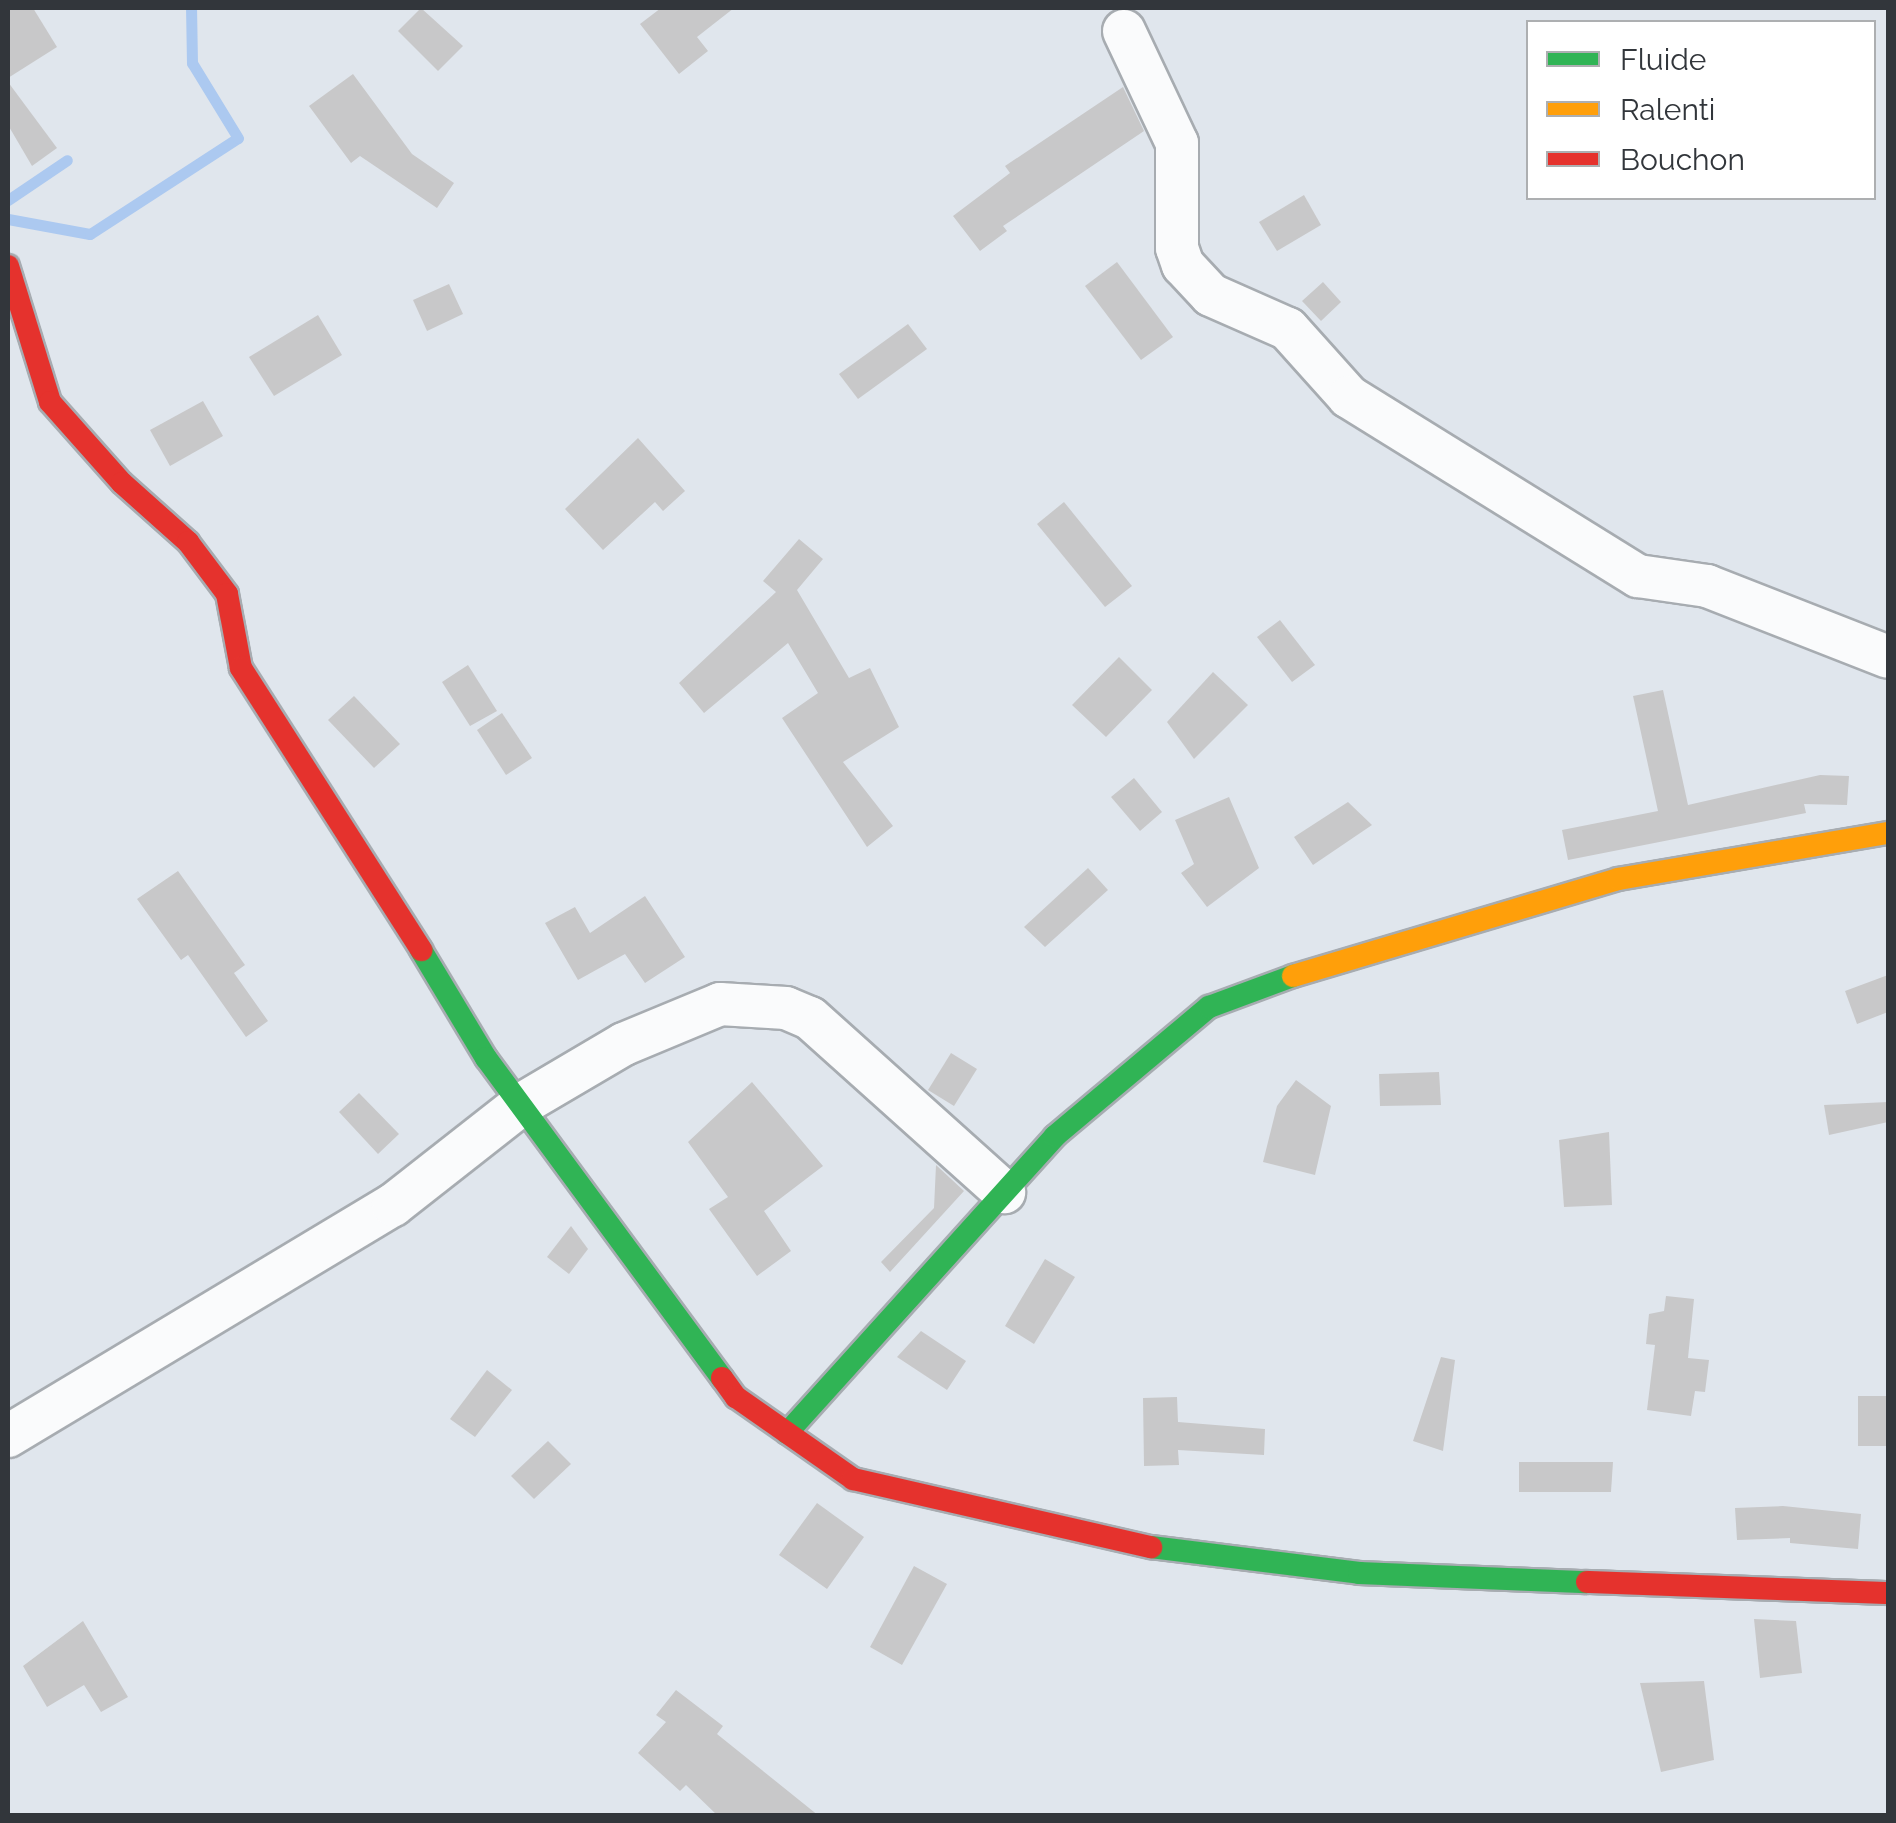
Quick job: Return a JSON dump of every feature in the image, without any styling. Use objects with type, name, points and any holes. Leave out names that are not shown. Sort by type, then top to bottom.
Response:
[{"type":"street","points":[[1124,30],[1177,142],[1177,248],[1183,265],[1211,295],[1288,329],[1349,398],[1612,562],[1653,580],[1707,586],[1888,657]]},
{"type":"street","points":[[8,266],[50,402],[122,483],[188,542],[227,594],[241,668],[347,825],[486,1058],[629,1259],[736,1397],[853,1479],[1132,1545],[1359,1573],[1888,1593]]},
{"type":"street","points":[[786,1432],[1054,1136],[1209,1006],[1350,956],[1618,879],[1888,833]]},
{"type":"street","points":[[8,1436],[393,1205],[522,1104],[624,1044],[720,1004],[786,1008],[810,1018],[851,1050],[1004,1192]]},
{"type":"building","points":[[8,8],[33,8],[57,47],[8,78]]},
{"type":"building","points":[[421,8],[463,46],[438,71],[398,31]]},
{"type":"building","points":[[661,8],[734,8],[697,37],[708,51],[679,74],[640,24]]},
{"type":"building","points":[[353,74],[412,154],[454,183],[437,208],[360,156],[351,163],[309,106]]},
{"type":"building","points":[[8,82],[57,148],[32,166],[8,125]]},
{"type":"building","points":[[1123,87],[1144,131],[1003,226],[1007,231],[980,251],[953,216],[1010,173],[1005,166]]},
{"type":"building","points":[[1304,195],[1321,225],[1277,251],[1259,222]]},
{"type":"building","points":[[1117,262],[1173,337],[1141,360],[1085,286]]},
{"type":"building","points":[[1323,282],[1341,302],[1321,321],[1302,301]]},
{"type":"building","points":[[449,284],[463,314],[427,331],[413,300]]},
{"type":"building","points":[[318,315],[342,355],[274,396],[249,357]]},
{"type":"building","points":[[908,324],[927,349],[858,399],[839,374]]},
{"type":"building","points":[[203,401],[223,436],[170,466],[150,430]]},
{"type":"building","points":[[638,438],[685,491],[663,511],[655,502],[603,550],[565,509]]},
{"type":"building","points":[[1064,502],[1132,586],[1105,607],[1037,524]]},
{"type":"building","points":[[799,539],[823,559],[797,590],[849,678],[870,668],[899,727],[843,762],[893,826],[867,847],[782,718],[818,693],[788,643],[704,713],[679,683],[776,592],[763,581]]},
{"type":"building","points":[[1280,620],[1315,665],[1292,682],[1257,637]]},
{"type":"building","points":[[1119,657],[1152,690],[1106,737],[1072,705]]},
{"type":"building","points":[[468,665],[497,711],[470,726],[442,682]]},
{"type":"building","points":[[1213,672],[1248,705],[1194,759],[1167,722]]},
{"type":"building","points":[[1663,690],[1688,805],[1820,775],[1849,776],[1847,805],[1804,804],[1806,813],[1568,860],[1562,830],[1658,811],[1633,696]]},
{"type":"building","points":[[354,696],[400,744],[374,768],[328,720]]},
{"type":"building","points":[[502,713],[532,758],[506,775],[477,730]]},
{"type":"building","points":[[1134,778],[1162,812],[1140,831],[1111,797]]},
{"type":"building","points":[[1229,797],[1259,868],[1207,907],[1181,873],[1194,864],[1175,820]]},
{"type":"building","points":[[1348,802],[1372,825],[1313,865],[1294,837]]},
{"type":"building","points":[[1088,868],[1108,890],[1045,947],[1024,927]]},
{"type":"building","points":[[178,871],[245,965],[234,973],[268,1021],[246,1037],[188,955],[181,960],[137,899]]},
{"type":"building","points":[[645,896],[685,957],[645,983],[625,954],[578,980],[545,923],[575,907],[590,933]]},
{"type":"building","points":[[1888,975],[1888,1012],[1857,1024],[1845,991]]},
{"type":"building","points":[[951,1053],[977,1069],[954,1106],[928,1090]]},
{"type":"building","points":[[1439,1072],[1441,1105],[1380,1106],[1379,1074]]},
{"type":"building","points":[[1296,1080],[1331,1106],[1315,1175],[1263,1162],[1277,1106]]},
{"type":"building","points":[[752,1082],[823,1166],[764,1211],[791,1251],[757,1276],[709,1209],[728,1197],[688,1142]]},
{"type":"building","points":[[359,1093],[399,1134],[378,1154],[339,1112]]},
{"type":"building","points":[[1888,1102],[1888,1122],[1829,1135],[1824,1105]]},
{"type":"building","points":[[1609,1132],[1612,1205],[1564,1207],[1559,1140]]},
{"type":"building","points":[[936,1165],[964,1191],[890,1272],[881,1262],[934,1208]]},
{"type":"building","points":[[571,1226],[588,1249],[569,1274],[547,1257]]},
{"type":"building","points":[[1045,1259],[1075,1277],[1034,1344],[1005,1326]]},
{"type":"building","points":[[1666,1296],[1694,1299],[1688,1358],[1709,1360],[1705,1392],[1695,1391],[1691,1416],[1647,1410],[1655,1345],[1646,1344],[1649,1314],[1664,1311]]},
{"type":"building","points":[[921,1331],[966,1361],[947,1390],[897,1357]]},
{"type":"building","points":[[1441,1357],[1455,1360],[1443,1451],[1413,1441]]},
{"type":"building","points":[[487,1370],[512,1390],[475,1437],[450,1419]]},
{"type":"building","points":[[1858,1396],[1888,1396],[1888,1446],[1858,1446]]},
{"type":"building","points":[[1177,1397],[1178,1422],[1265,1429],[1264,1455],[1178,1450],[1179,1465],[1144,1466],[1143,1398]]},
{"type":"building","points":[[548,1441],[571,1464],[534,1499],[511,1476]]},
{"type":"building","points":[[1519,1462],[1613,1462],[1611,1492],[1519,1492]]},
{"type":"building","points":[[817,1503],[864,1537],[827,1589],[779,1555]]},
{"type":"building","points":[[1783,1506],[1861,1514],[1858,1549],[1790,1543],[1790,1538],[1737,1540],[1735,1508]]},
{"type":"building","points":[[914,1566],[947,1584],[902,1665],[870,1647]]},
{"type":"building","points":[[1754,1619],[1796,1621],[1802,1673],[1760,1678]]},
{"type":"building","points":[[83,1621],[128,1697],[101,1712],[84,1685],[47,1707],[23,1666]]},
{"type":"building","points":[[1704,1681],[1714,1760],[1661,1772],[1640,1683]]},
{"type":"building","points":[[676,1690],[723,1726],[717,1734],[819,1816],[718,1816],[686,1785],[680,1791],[638,1753],[666,1722],[656,1715]]},
{"type":"waterway","points":[[8,219],[90,234],[238,138],[192,63],[191,8]]},
{"type":"waterway","points":[[8,200],[67,160]]},
{"type":"traffic: fast","points":[[421,950],[486,1058],[722,1378]]},
{"type":"traffic: fast","points":[[787,1433],[1055,1136],[1209,1007],[1293,976]]},
{"type":"traffic: fast","points":[[1151,1547],[1359,1573],[1587,1582]]},
{"type":"traffic: slow","points":[[1293,976],[1618,879],[1888,833]]},
{"type":"traffic: jam","points":[[8,266],[50,402],[122,483],[188,542],[227,594],[241,668],[421,950]]},
{"type":"traffic: jam","points":[[722,1378],[736,1397],[853,1479],[1151,1547]]},
{"type":"traffic: jam","points":[[1587,1582],[1888,1593]]}]
